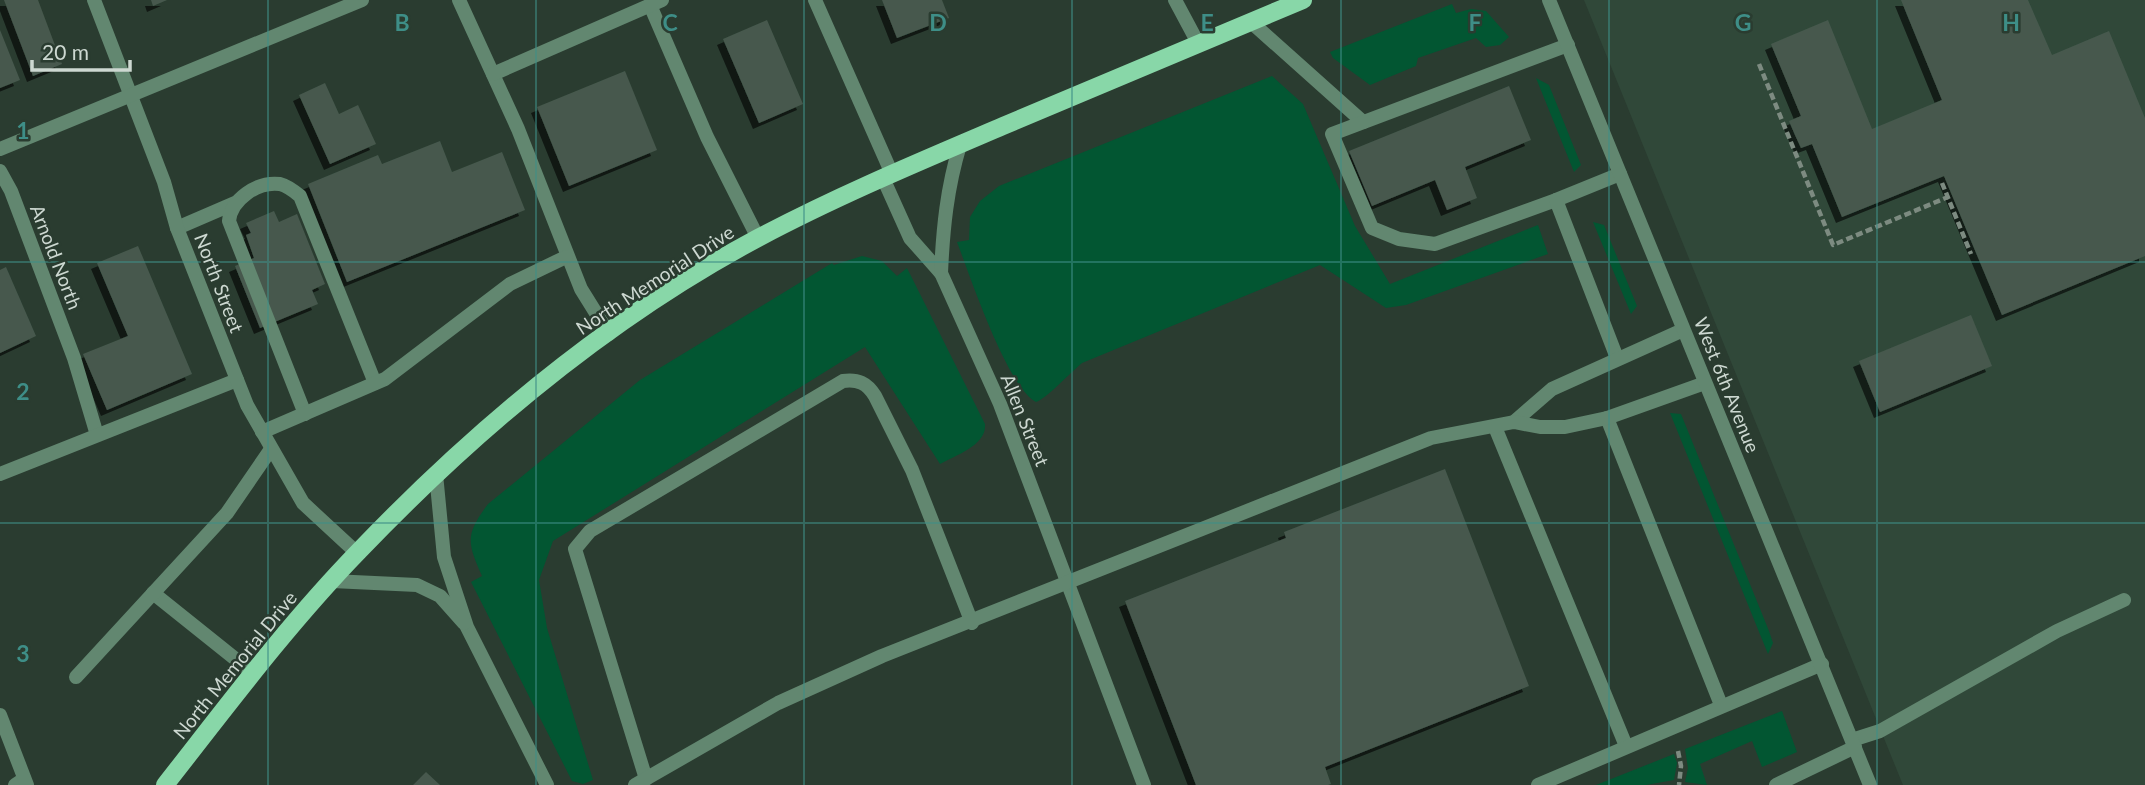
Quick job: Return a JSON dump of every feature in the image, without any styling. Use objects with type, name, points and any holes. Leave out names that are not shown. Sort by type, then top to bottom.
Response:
[{"type":"main road","name":"North Memorial Drive","points":[[165,785],[253,673],[357,552],[436,474],[503,416],[609,334],[673,289],[758,239],[887,176],[1303,0]]},
{"type":"street","name":"North Street","points":[[94,0],[132,96],[177,228],[237,380],[271,449],[303,503],[357,552]]},
{"type":"street","points":[[0,149],[362,0]]},
{"type":"street","points":[[459,0],[493,74],[566,257],[581,289],[609,334]]},
{"type":"street","name":"Allen Street","points":[[815,0],[910,238],[941,274],[1000,404],[1143,785]]},
{"type":"street","points":[[1175,0],[1198,43]]},
{"type":"street","name":"West 6th Avenue","points":[[1549,0],[1870,785]]},
{"type":"street","points":[[493,74],[656,2],[707,137],[758,239]]},
{"type":"street","points":[[1251,22],[1363,122]]},
{"type":"street","points":[[1568,45],[1332,134],[1372,228],[1399,239],[1435,244],[1620,174]]},
{"type":"street","name":"Allen Street","points":[[941,274],[943,221],[949,181],[960,145]]},
{"type":"street","name":"Arnold North","points":[[0,171],[74,358],[97,435]]},
{"type":"street","points":[[177,228],[235,203],[267,185],[279,184],[300,196],[375,383]]},
{"type":"street","points":[[1556,200],[1617,358]]},
{"type":"street","points":[[235,203],[230,209],[229,221],[305,414]]},
{"type":"street","points":[[262,432],[375,383],[510,284],[566,257]]},
{"type":"street","points":[[1514,422],[1552,388],[1683,330]]},
{"type":"street","points":[[972,623],[912,470],[869,386],[856,379],[843,382],[590,531],[575,549],[640,782],[778,703],[882,656],[972,623],[1431,438],[1514,422],[1565,427],[1607,418],[1705,383]]},
{"type":"street","points":[[0,474],[237,380]]},
{"type":"street","points":[[1607,418],[1721,705]]},
{"type":"street","points":[[1495,427],[1626,746]]},
{"type":"street","points":[[76,677],[227,513],[271,449]]},
{"type":"street","points":[[436,474],[444,556],[467,626],[547,785]]},
{"type":"street","points":[[332,581],[417,585],[440,596],[467,626]]},
{"type":"street","points":[[153,593],[253,673]]},
{"type":"street","points":[[1776,785],[1807,779],[1812,766],[1880,731],[2057,631],[2124,600]]},
{"type":"street","points":[[1538,785],[1822,664]]},
{"type":"street","points":[[0,715],[22,783]]},
{"type":"path","points":[[1759,64],[1792,136],[1833,245],[1948,197]]},
{"type":"path","points":[[1942,183],[1971,254]]},
{"type":"path","points":[[1667,728],[1679,753],[1679,785]]},
{"type":"shaded area","points":[[1584,0],[2145,0],[2145,785],[1903,785]]},
{"type":"green space","points":[[1452,4],[1456,13],[1471,9],[1486,11],[1509,37],[1500,45],[1486,47],[1476,38],[1418,58],[1416,66],[1370,85],[1333,58],[1330,52]]},
{"type":"green space","points":[[1272,76],[1303,104],[1355,226],[1390,284],[1538,225],[1548,254],[1406,305],[1386,308],[1320,265],[1082,363],[1036,402],[1025,392],[1002,354],[957,242],[969,240],[970,217],[980,201],[999,186]]},
{"type":"green space","points":[[1536,78],[1549,85],[1581,165],[1574,172]]},
{"type":"green space","points":[[1593,222],[1604,225],[1637,306],[1631,314]]},
{"type":"green space","points":[[862,256],[882,261],[897,276],[907,268],[985,424],[981,438],[976,444],[940,464],[865,347],[553,541],[539,580],[547,628],[593,780],[583,784],[572,781],[471,582],[482,576],[471,546],[475,524],[488,504],[640,380],[832,263],[834,265]]},
{"type":"green space","points":[[1670,413],[1681,414],[1769,631],[1773,643],[1768,654]]},
{"type":"green space","points":[[1782,711],[1797,752],[1762,767],[1752,741],[1700,764],[1707,785],[1685,782],[1688,768],[1685,749]]},
{"type":"green space","points":[[1674,754],[1677,763],[1674,780],[1646,785],[1596,785]]},
{"type":"building","points":[[4,0],[38,0],[62,64],[33,76]]},
{"type":"building","points":[[151,0],[167,0],[153,6]]},
{"type":"building","points":[[882,0],[942,0],[949,18],[897,38]]},
{"type":"building","points":[[1901,0],[2028,0],[2052,55],[2109,31],[2145,118],[2145,256],[2002,315],[1944,176],[1842,217],[1812,144],[1801,148],[1789,121],[1801,116],[1771,44],[1828,20],[1872,129],[1942,100]]},
{"type":"building","points":[[767,20],[803,104],[759,123],[723,39]]},
{"type":"building","points":[[0,30],[20,80],[0,88]]},
{"type":"building","points":[[625,71],[657,150],[569,186],[537,107]]},
{"type":"building","points":[[325,83],[339,114],[358,105],[376,144],[330,164],[299,95]]},
{"type":"building","points":[[1509,86],[1531,140],[1465,167],[1477,198],[1447,210],[1435,180],[1372,206],[1349,151]]},
{"type":"building","points":[[440,141],[452,172],[502,152],[525,210],[347,282],[308,184],[378,155],[382,164]]},
{"type":"building","points":[[274,211],[279,222],[297,214],[325,284],[312,290],[318,304],[260,328],[235,266],[254,258],[246,235],[251,233],[246,223]]},
{"type":"building","points":[[138,246],[192,374],[107,410],[83,354],[128,336],[97,263]]},
{"type":"building","points":[[6,267],[36,336],[0,353],[0,270]]},
{"type":"building","points":[[1971,315],[1992,366],[1880,412],[1859,361]]},
{"type":"building","points":[[1445,469],[1529,686],[1325,767],[1331,784],[1328,785],[1196,785],[1125,601],[1286,538],[1284,532]]},
{"type":"building","points":[[426,772],[440,785],[413,785]]}]
